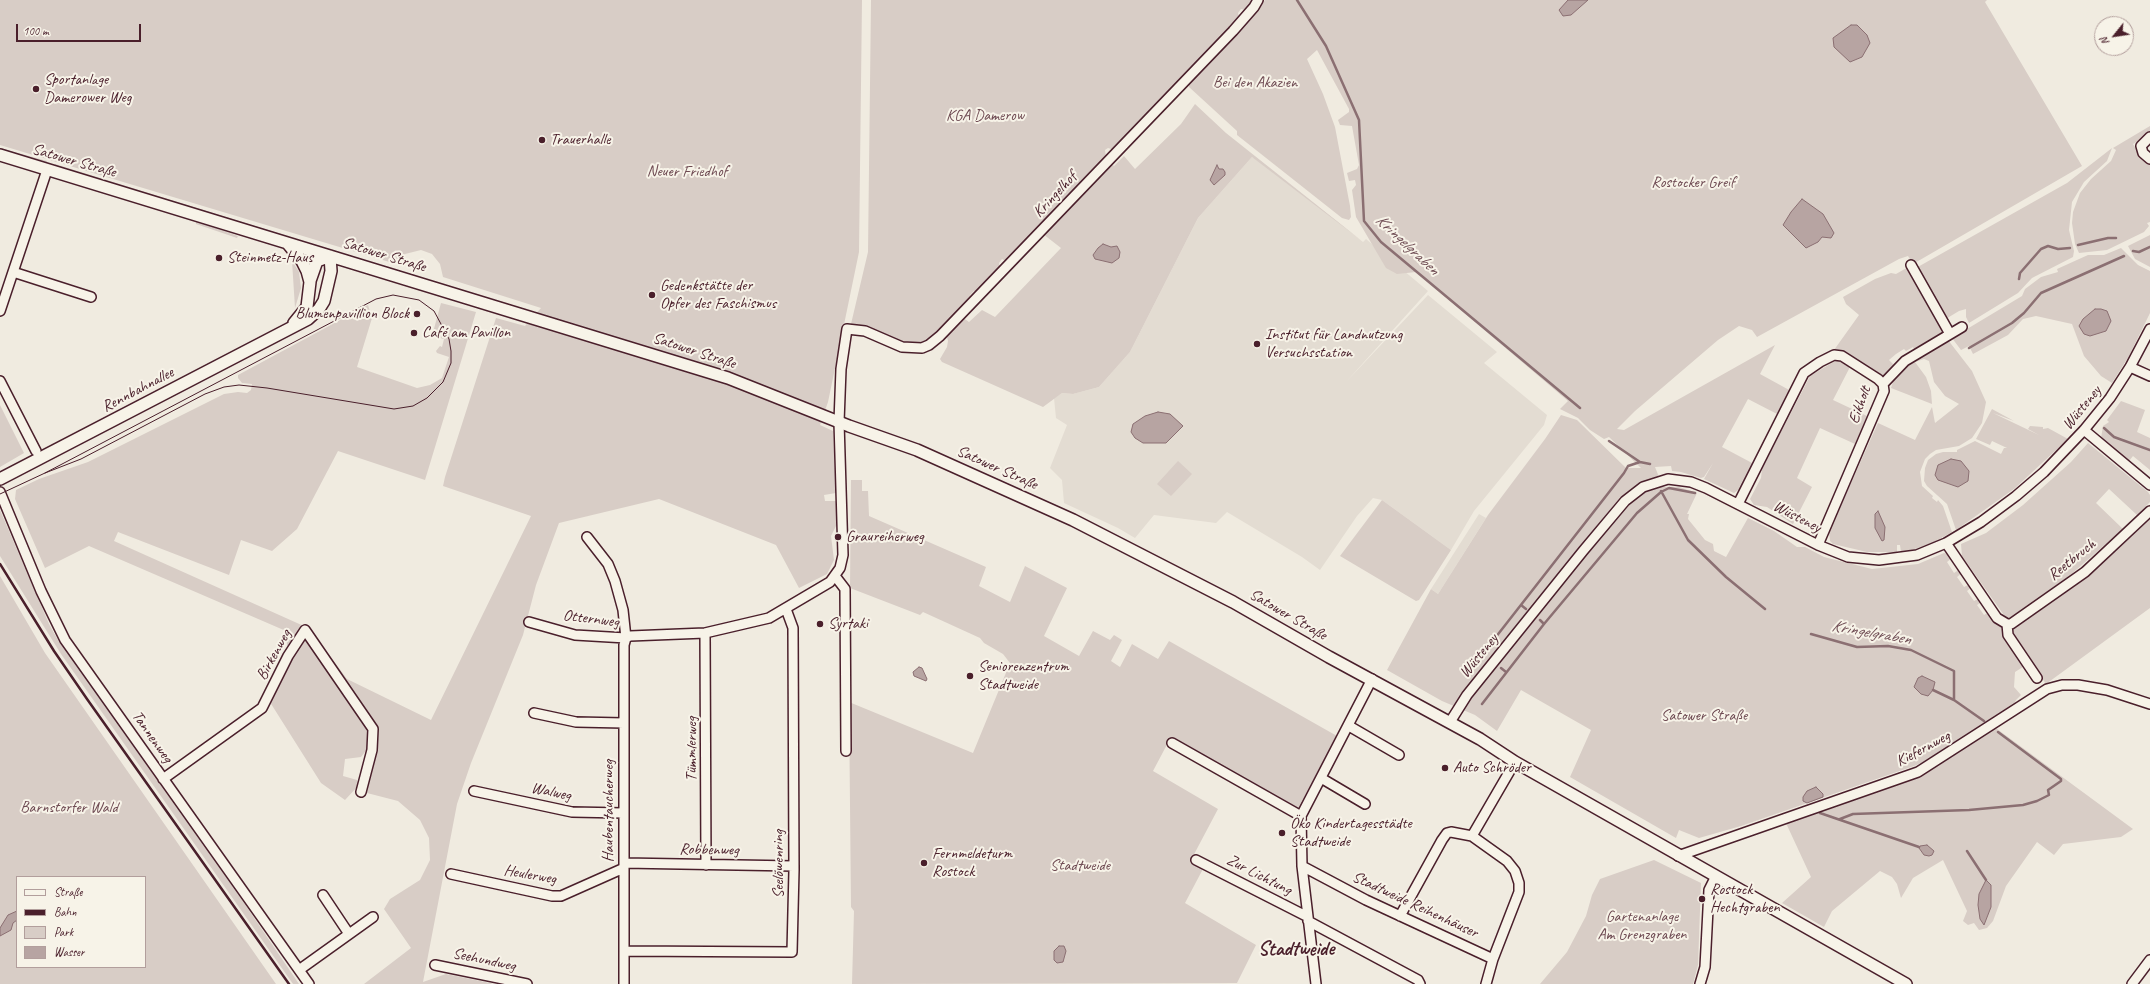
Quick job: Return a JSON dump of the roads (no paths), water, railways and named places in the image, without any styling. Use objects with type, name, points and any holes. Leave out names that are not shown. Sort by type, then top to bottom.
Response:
[{"type":"main road","name":"Satower Straße","points":[[0,155],[728,378],[839,422],[917,450],[1074,520],[1233,602],[1450,722],[1515,762],[1678,856],[1906,984]]},
{"type":"main road","name":"Rennbahnallee","points":[[287,244],[302,262],[310,282]]},
{"type":"main road","name":"Rennbahnallee","points":[[0,479],[308,319],[319,309],[324,301],[332,271],[330,256],[317,262],[310,282],[307,307],[303,314],[290,327]]},
{"type":"street","name":"Kringelhof","points":[[839,422],[841,369],[847,329],[865,331],[902,347],[922,348],[929,345],[940,336],[1233,31],[1258,0]]},
{"type":"street","points":[[2150,137],[2141,146],[2143,153],[2150,159]]},
{"type":"street","points":[[0,310],[47,170]]},
{"type":"street","points":[[1911,265],[1950,334]]},
{"type":"street","points":[[13,272],[91,298]]},
{"type":"street","points":[[1883,384],[1905,361],[1962,327]]},
{"type":"street","name":"Wüsteney","points":[[1450,722],[1467,695],[1624,501],[1636,491],[1651,482],[1675,479],[1706,488],[1818,545],[1848,556],[1879,560],[1917,555],[1946,543],[1981,522],[2026,488],[2044,472],[2084,430],[2110,398],[2130,367],[2150,328]]},
{"type":"street","name":"Eikholt","points":[[1738,504],[1804,374],[1811,367],[1834,355],[1842,356],[1883,384],[1884,391],[1818,545]]},
{"type":"street","points":[[2130,367],[2150,376]]},
{"type":"street","points":[[0,381],[36,451]]},
{"type":"street","points":[[626,638],[630,636],[706,634],[758,622],[786,609],[824,587],[835,576],[843,555],[839,422]]},
{"type":"street","points":[[2084,430],[2150,486]]},
{"type":"street","name":"Tannenweg","points":[[0,492],[56,625],[309,984]]},
{"type":"street","name":"Reetbruch","points":[[2007,624],[2011,624],[2074,581],[2115,545],[2150,511]]},
{"type":"street","name":"Haubentaucherweg","points":[[587,537],[603,558],[615,581],[623,610],[626,638],[624,645],[623,813],[624,984]]},
{"type":"street","points":[[1946,543],[1997,618],[2007,624],[2008,635],[2037,678]]},
{"type":"street","points":[[835,576],[845,589],[846,751]]},
{"type":"street","name":"Seelöwenring","points":[[624,951],[792,952],[794,866],[793,628],[786,609]]},
{"type":"street","name":"Otternweg","points":[[529,622],[575,635],[626,638]]},
{"type":"street","name":"Birkenweg","points":[[164,780],[262,708],[288,656],[305,630],[373,729],[372,750],[361,792]]},
{"type":"street","name":"Tümmlerweg","points":[[706,634],[706,865]]},
{"type":"street","points":[[1316,984],[1302,866],[1301,816],[1349,726],[1372,679]]},
{"type":"street","name":"Kiefernweg","points":[[1678,856],[1918,772],[2047,689],[2062,685],[2078,685],[2107,690],[2150,704]]},
{"type":"street","points":[[534,713],[576,722],[624,723]]},
{"type":"street","points":[[1349,726],[1399,755]]},
{"type":"street","points":[[1172,742],[1301,816]]},
{"type":"street","points":[[1472,836],[1515,762]]},
{"type":"street","points":[[1321,778],[1365,804]]},
{"type":"street","name":"Walweg","points":[[474,791],[572,812],[623,813]]},
{"type":"street","points":[[1400,916],[1447,833],[1472,836],[1507,861],[1516,871],[1519,883],[1519,892],[1493,959],[1486,984]]},
{"type":"street","name":"Zur Lichtung","points":[[1196,860],[1308,919]]},
{"type":"street","name":"Robbenweg","points":[[624,865],[794,866]]},
{"type":"street","name":"Heulerweg","points":[[451,874],[552,896],[561,896],[624,865]]},
{"type":"street","name":"Stadtweide Reihenhäuser","points":[[1302,866],[1400,916],[1493,959]]},
{"type":"street","points":[[1700,984],[1705,967],[1709,890],[1716,876]]},
{"type":"street","points":[[323,895],[349,934]]},
{"type":"street","points":[[299,970],[374,917]]},
{"type":"street","points":[[1308,919],[1418,980],[1420,984]]},
{"type":"street","points":[[2132,984],[2150,960]]},
{"type":"street","name":"Seehundweg","points":[[435,965],[527,984]]},
{"type":"water","points":[[1568,0],[1588,0],[1571,15],[1563,16],[1559,10]]},
{"type":"water","points":[[1851,25],[1857,25],[1867,35],[1870,43],[1862,57],[1850,62],[1834,47],[1833,38]]},
{"type":"water","points":[[1217,165],[1219,169],[1223,169],[1225,175],[1214,185],[1210,180]]},
{"type":"water","points":[[1802,199],[1823,214],[1834,233],[1831,238],[1822,237],[1818,242],[1806,248],[1783,225],[1791,212]]},
{"type":"water","points":[[1103,244],[1111,247],[1117,246],[1120,252],[1119,258],[1112,263],[1095,259],[1093,255]]},
{"type":"water","points":[[2095,309],[2107,311],[2111,321],[2106,331],[2090,336],[2084,334],[2079,326],[2083,319]]},
{"type":"water","points":[[1158,412],[1170,414],[1183,426],[1166,443],[1143,443],[1135,438],[1131,432],[1133,424],[1145,416]]},
{"type":"water","points":[[1951,459],[1961,461],[1969,471],[1968,481],[1958,487],[1938,480],[1935,475],[1938,465]]},
{"type":"water","points":[[1878,511],[1885,527],[1884,540],[1882,541],[1875,528],[1875,514]]},
{"type":"water","points":[[919,667],[922,668],[927,679],[926,681],[914,676],[913,672]]},
{"type":"water","points":[[1922,676],[1935,682],[1933,690],[1928,696],[1921,694],[1914,687],[1918,678]]},
{"type":"water","points":[[1816,787],[1823,794],[1823,797],[1807,803],[1803,801],[1803,797],[1807,791]]},
{"type":"water","points":[[1927,845],[1934,851],[1932,855],[1929,856],[1924,855],[1919,848],[1920,846]]},
{"type":"water","points":[[1986,880],[1991,885],[1991,907],[1984,925],[1980,919],[1978,905],[1979,894]]},
{"type":"water","points":[[16,911],[16,921],[13,923],[11,930],[0,936],[0,928],[8,915]]},
{"type":"water","points":[[1059,946],[1064,946],[1066,951],[1063,962],[1057,963],[1054,960],[1054,951]]},
{"type":"waterway","name":"Kringelgraben","points":[[1297,0],[1326,46],[1359,120],[1364,221],[1381,242],[1580,408]]},
{"type":"waterway","points":[[2078,245],[2108,238],[2116,238]]},
{"type":"waterway","points":[[2019,279],[2020,273],[2041,249],[2048,246],[2058,249],[2070,248]]},
{"type":"waterway","points":[[2133,251],[2139,252],[2150,247]]},
{"type":"waterway","points":[[1969,348],[2012,323],[2024,313],[2041,293],[2124,256]]},
{"type":"waterway","points":[[2104,428],[2114,437],[2150,450]]},
{"type":"waterway","name":"Kringelgraben","points":[[1609,441],[1640,462],[1650,464]]},
{"type":"waterway","points":[[1474,665],[1628,466],[1640,462]]},
{"type":"waterway","points":[[1482,704],[1544,624],[1637,513],[1661,492],[1669,488],[1695,493]]},
{"type":"waterway","name":"Kringelgraben","points":[[1661,491],[1688,540],[1726,577],[1765,609]]},
{"type":"waterway","points":[[1521,605],[1526,609]]},
{"type":"waterway","points":[[1540,620],[1544,624]]},
{"type":"waterway","name":"Kringelgraben","points":[[1811,634],[1857,647],[1888,646],[1911,650],[1954,671],[1954,700],[1984,721]]},
{"type":"waterway","points":[[1501,668],[1506,672]]},
{"type":"waterway","points":[[1933,690],[1954,700]]},
{"type":"waterway","points":[[1840,819],[1853,814],[1969,810],[2023,805],[2037,801],[2049,795],[2048,790],[2061,781],[2061,779],[1998,732]]},
{"type":"waterway","points":[[1820,813],[1919,847]]},
{"type":"waterway","points":[[1967,851],[1986,880]]},
{"type":"tram line","points":[[0,494],[45,473],[376,299],[393,295],[419,300],[434,311],[449,339],[451,363],[443,382],[427,398],[413,406],[394,409],[267,388],[239,385],[224,387],[205,394],[81,459],[45,473]]},
{"type":"railway","points":[[0,564],[54,651],[87,699],[289,984]]},
{"type":"place","name":"Sportanlage Damerower Weg","points":[[36,89]]},
{"type":"place","name":"Trauerhalle","points":[[542,140]]},
{"type":"place","name":"Steinmetz-Haus","points":[[219,258]]},
{"type":"place","name":"Gedenkstätte der Opfer des Faschismus","points":[[652,295]]},
{"type":"place","name":"Blumenpavillion Block","points":[[417,314]]},
{"type":"place","name":"Café am Pavillon","points":[[414,333]]},
{"type":"place","name":"Institut für Landnutzung Versuchsstation","points":[[1257,344]]},
{"type":"place","name":"Graureiherweg","points":[[838,537]]},
{"type":"place","name":"Syrtaki","points":[[820,624]]},
{"type":"place","name":"Seniorenzentrum Stadtweide","points":[[970,676]]},
{"type":"place","name":"Auto Schröder","points":[[1445,768]]},
{"type":"place","name":"Öko Kindertagesstädte Stadtweide","points":[[1282,833]]},
{"type":"place","name":"Fernmeldeturm Rostock","points":[[924,863]]},
{"type":"place","name":"Rostock Hechtgraben","points":[[1702,899]]},
{"type":"district","name":"Stadtweide","points":[[1296,950]]},
{"type":"park label","name":"Bei den Akazien","points":[[1255,83]]},
{"type":"park label","name":"KGA Damerow","points":[[985,116]]},
{"type":"park label","name":"Neuer Friedhof","points":[[687,172]]},
{"type":"park label","name":"Rostocker Greif","points":[[1693,183]]},
{"type":"park label","name":"Barnstorfer Wald","points":[[69,808]]},
{"type":"park label","name":"Gartenanlage Am Grenzgraben","points":[[1642,926]]}]
